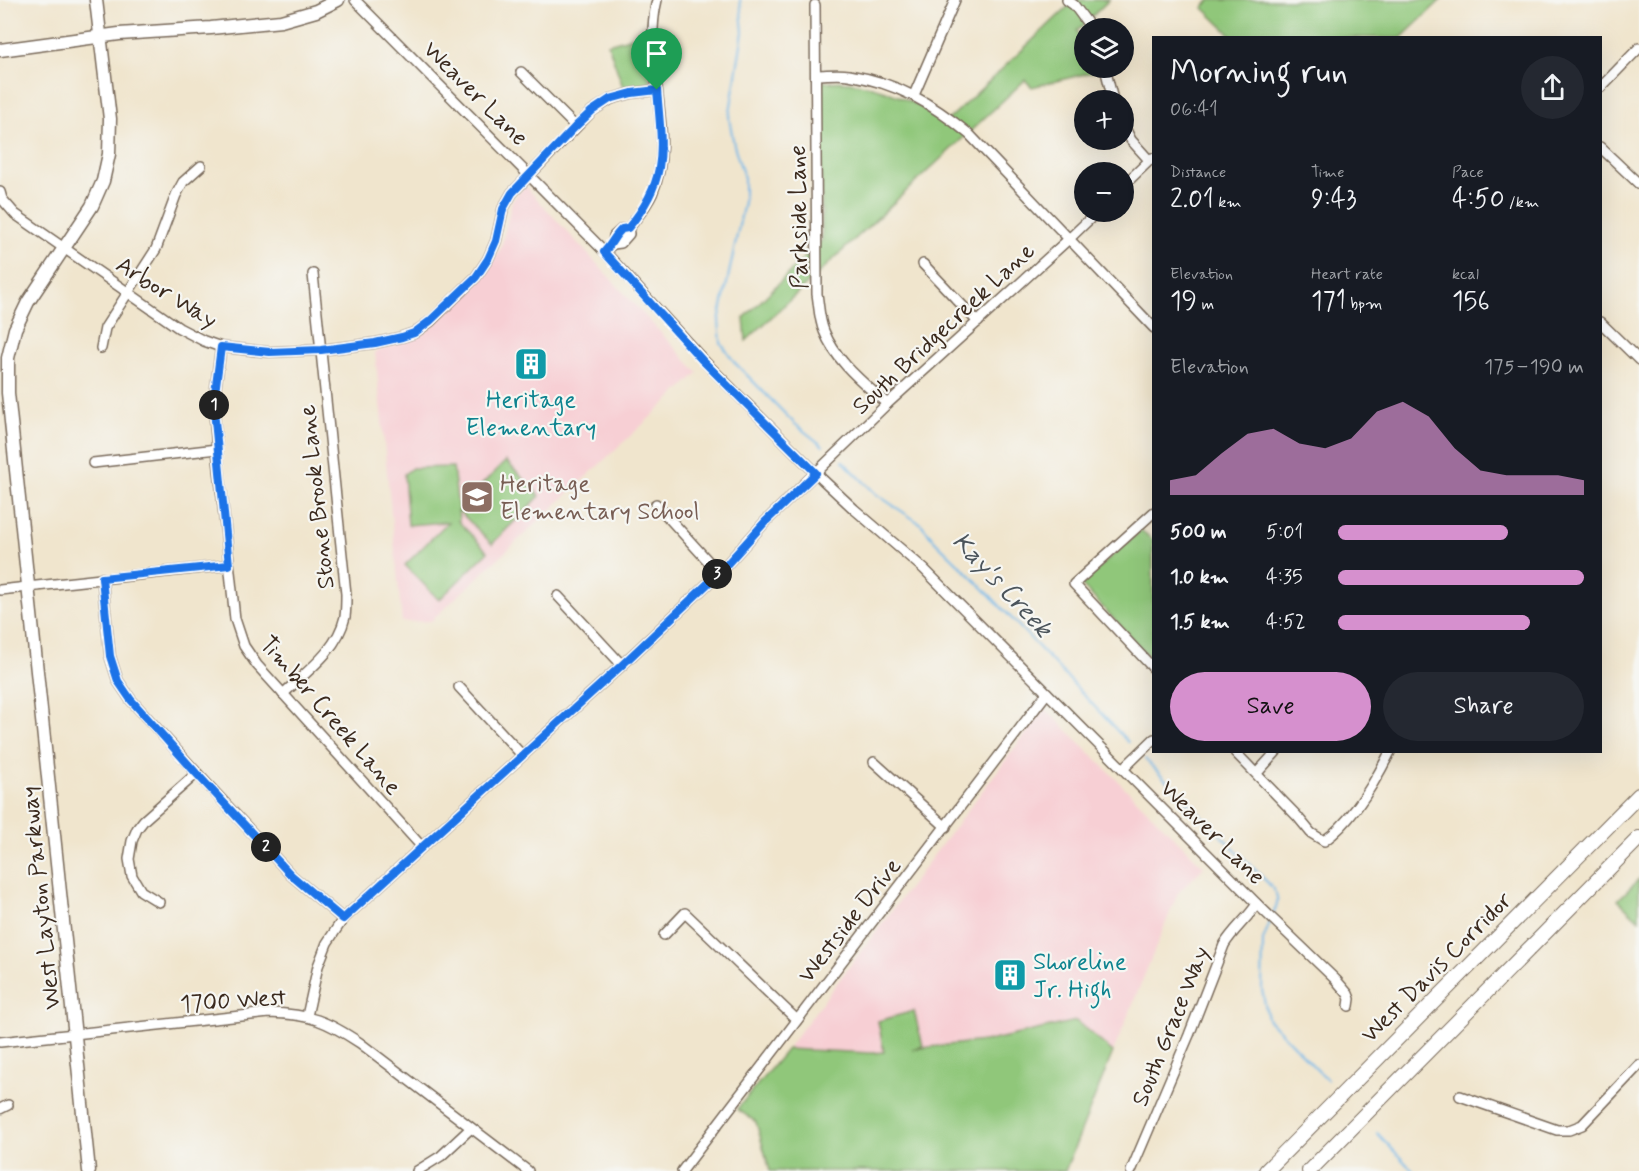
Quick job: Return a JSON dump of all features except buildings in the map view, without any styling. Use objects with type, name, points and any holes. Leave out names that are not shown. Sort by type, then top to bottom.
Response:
[{"type":"highway","name":"West Davis Corridor","points":[[1266,1171],[1639,795]]},
{"type":"highway","points":[[1309,1171],[1639,838]]},
{"type":"main road","name":"West Layton Parkway","points":[[89,1171],[8,393],[8,358],[15,329],[28,302],[92,206],[103,181],[109,154],[111,119],[96,0]]},
{"type":"main road","points":[[0,50],[101,37],[280,21],[316,11],[338,0]]},
{"type":"street","name":"Weaver Lane","points":[[355,0],[604,252],[702,360],[854,509],[924,569],[1348,994],[1349,1006]]},
{"type":"street","points":[[604,252],[613,244],[614,236],[622,229],[628,228],[642,211],[653,192],[660,168],[662,145],[652,34],[657,0]]},
{"type":"street","points":[[914,95],[956,0]]},
{"type":"street","points":[[1067,0],[1084,18]]},
{"type":"street","name":"Parkside Lane","points":[[815,5],[819,312],[823,330],[842,362],[887,404]]},
{"type":"street","points":[[1602,86],[1639,48]]},
{"type":"street","points":[[521,72],[576,126]]},
{"type":"street","points":[[816,75],[847,75],[880,82],[914,95],[942,112],[969,134],[1152,326]]},
{"type":"street","name":"Arbor Way","points":[[0,192],[2,199],[15,214],[179,328],[204,341],[221,347],[270,352],[321,350],[375,343],[414,333],[430,321],[476,277],[496,241],[503,209],[512,193],[592,111],[610,99],[657,90]]},
{"type":"street","points":[[1134,143],[1151,158],[1134,175]]},
{"type":"street","points":[[1602,149],[1639,184]]},
{"type":"street","points":[[102,348],[105,328],[156,249],[183,182],[201,166]]},
{"type":"street","name":"South Bridgecreek Lane","points":[[307,1016],[318,966],[327,943],[343,919],[622,665],[719,573],[765,522],[887,404],[1087,222]]},
{"type":"street","points":[[923,264],[978,322]]},
{"type":"street","name":"Stone Brook Lane","points":[[283,693],[327,653],[337,638],[345,616],[346,594],[313,274]]},
{"type":"street","points":[[1602,324],[1639,360]]},
{"type":"street","name":"Timber Creek Lane","points":[[221,347],[215,393],[217,449],[235,619],[244,646],[257,665],[422,847]]},
{"type":"street","points":[[93,463],[217,449]]},
{"type":"street","points":[[656,504],[719,573]]},
{"type":"street","points":[[1152,514],[1074,584],[1152,667]]},
{"type":"street","points":[[0,590],[229,565]]},
{"type":"street","points":[[102,578],[110,656],[118,681],[131,700],[291,875],[343,919]]},
{"type":"street","points":[[558,596],[622,665]]},
{"type":"street","points":[[459,687],[522,755]]},
{"type":"street","name":"Westside Drive","points":[[682,1171],[1047,693]]},
{"type":"street","points":[[1123,769],[1152,741]]},
{"type":"street","points":[[1236,753],[1298,816],[1311,833],[1324,841],[1337,832],[1350,816],[1389,753]]},
{"type":"street","points":[[1257,773],[1275,753]]},
{"type":"street","points":[[874,762],[946,827]]},
{"type":"street","points":[[159,902],[141,891],[132,876],[129,859],[132,841],[144,820],[196,773]]},
{"type":"street","name":"South Grace Way","points":[[1131,1171],[1224,945],[1230,935],[1260,907]]},
{"type":"street","points":[[664,935],[685,913],[797,1020]]},
{"type":"street","name":"1700 West","points":[[0,1042],[269,1013],[307,1016],[324,1021],[352,1038],[528,1171]]},
{"type":"street","points":[[1460,1096],[1557,1130],[1569,1130],[1582,1125],[1639,1065]]},
{"type":"street","points":[[417,1171],[441,1156],[471,1128]]},
{"type":"shaded area","name":"Heritage Elementary School","points":[[525,186],[698,373],[431,621],[402,622],[375,352],[425,333],[474,288],[501,248],[512,201]]},
{"type":"shaded area","points":[[1045,708],[1204,867],[1178,893],[1113,1052],[1076,1021],[993,1040],[871,1053],[787,1049]]},
{"type":"green space","points":[[1075,0],[1109,0],[1090,18],[1074,18],[1074,77],[1032,87],[1025,80],[746,341],[744,318],[822,240],[820,82],[849,82],[875,88],[912,102],[946,122]]},
{"type":"green space","points":[[1210,0],[1441,0],[1403,36],[1232,36],[1203,8]]},
{"type":"green space","points":[[646,33],[650,81],[624,90],[608,44]]},
{"type":"green space","points":[[506,461],[540,496],[492,544],[458,510],[458,521],[488,552],[439,600],[405,565],[448,522],[408,525],[404,474],[412,468],[453,467],[458,508]]},
{"type":"green space","points":[[1141,530],[1152,539],[1152,660],[1081,584]]},
{"type":"green space","points":[[1639,879],[1639,920],[1618,900]]},
{"type":"green space","points":[[914,1011],[923,1046],[912,1049],[993,1040],[1076,1021],[1113,1052],[1065,1171],[770,1171],[756,1122],[737,1109],[787,1049],[884,1052],[878,1021]]},
{"type":"waterway","name":"Kay's Creek","points":[[740,0],[743,32],[729,118],[744,178],[744,202],[719,321],[721,343],[735,363],[795,424],[823,446]]},
{"type":"waterway","name":"Kay's Creek","points":[[843,461],[876,494],[921,524],[1128,742]]},
{"type":"waterway","name":"Kay's Creek","points":[[1145,759],[1271,886],[1277,899],[1273,914]]},
{"type":"waterway","name":"Kay's Creek","points":[[1270,922],[1263,940],[1262,990],[1268,1019],[1327,1080]]},
{"type":"waterway","name":"Kay's Creek","points":[[1377,1133],[1413,1171]]},
{"type":"place","name":"Heritage Elementary","points":[[531,364]]},
{"type":"place","name":"Heritage Elementary School","points":[[477,497]]},
{"type":"place","name":"Shoreline Jr. High","points":[[1010,975]]},
{"type":"route","points":[[657,90],[662,145],[660,168],[653,192],[636,219],[628,228],[622,229],[614,236],[613,244],[604,252],[702,360],[816,473],[765,522],[719,573],[622,665],[343,919],[291,875],[131,700],[118,681],[110,656],[102,578],[229,565],[214,410],[221,347],[270,352],[321,350],[375,343],[414,333],[430,321],[476,277],[496,241],[503,209],[512,193],[576,126],[610,99],[657,90]]}]
